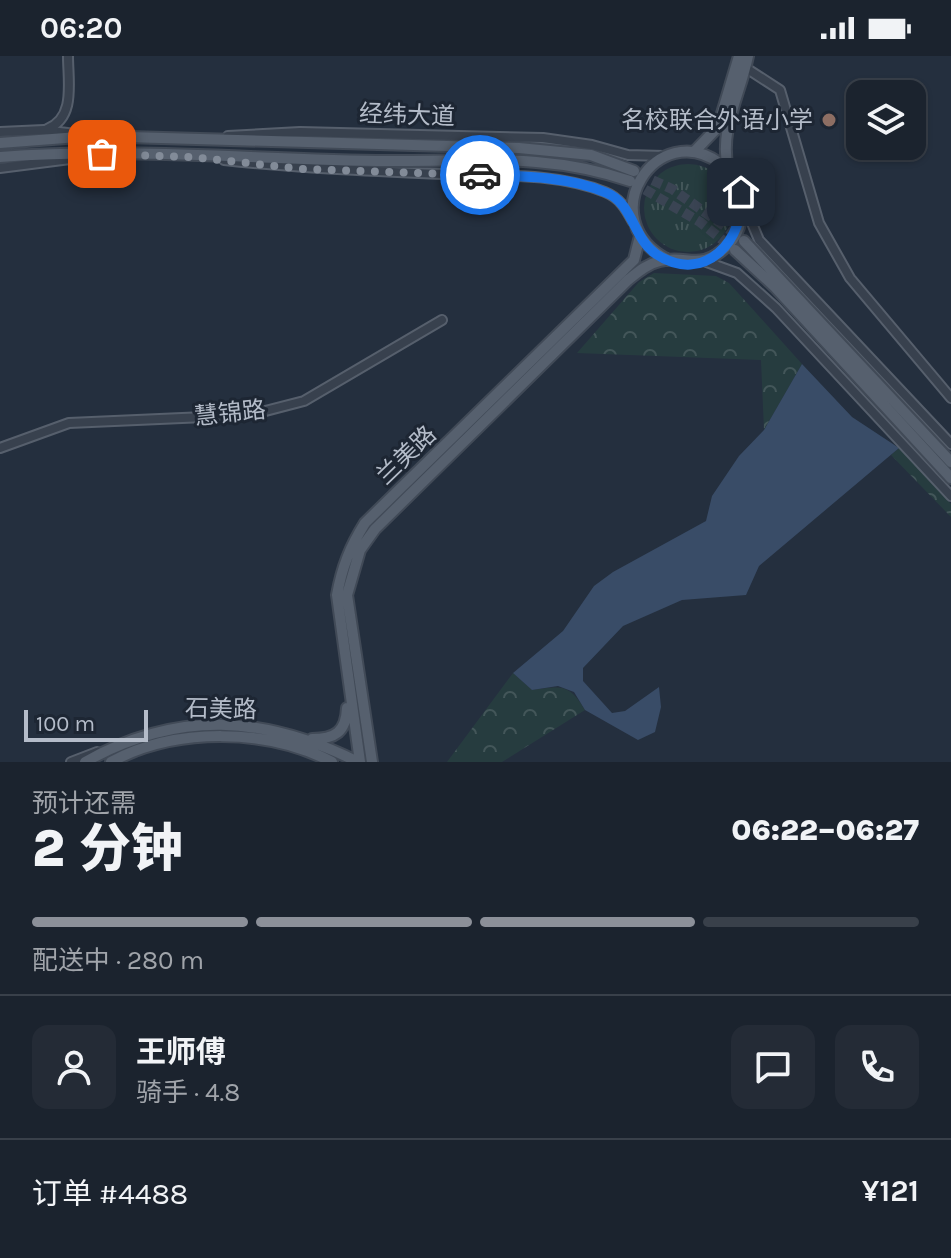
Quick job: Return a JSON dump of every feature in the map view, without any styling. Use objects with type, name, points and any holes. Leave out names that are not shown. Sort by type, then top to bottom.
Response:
[{"type":"main road","points":[[694,152],[718,127],[739,56]]},
{"type":"main road","points":[[703,261],[731,242],[740,226],[741,192],[728,169],[723,149],[725,131],[748,56]]},
{"type":"main road","name":"经纬大道","points":[[0,143],[91,136],[564,150],[591,155],[632,176],[543,161],[102,154],[0,157]]},
{"type":"main road","points":[[665,156],[694,152],[712,157],[728,169]]},
{"type":"main road","name":"兰美路","points":[[359,762],[337,595],[342,568],[365,523],[634,260],[638,231],[632,210],[637,186],[651,165],[665,156]]},
{"type":"main road","points":[[638,231],[656,254],[668,260]]},
{"type":"main road","points":[[744,241],[951,462]]},
{"type":"main road","points":[[735,250],[775,287],[951,478]]},
{"type":"main road","name":"兰美路","points":[[372,762],[347,595],[360,550],[375,529],[628,280],[644,268],[668,260],[703,261]]},
{"type":"main road","points":[[304,738],[329,738],[345,727],[348,682]]},
{"type":"main road","name":"石美路","points":[[85,762],[120,743],[158,730],[222,724],[251,726],[304,738],[359,762]]},
{"type":"main road","name":"石美路","points":[[113,762],[162,742],[223,737],[279,743],[332,762]]},
{"type":"street","points":[[44,130],[59,123],[66,111],[68,56]]},
{"type":"street","points":[[746,68],[780,90],[819,223],[850,278],[951,398]]},
{"type":"street","points":[[0,132],[44,130],[91,136]]},
{"type":"street","name":"经纬大道","points":[[193,138],[300,132],[543,138],[569,140],[628,155],[665,156]]},
{"type":"street","points":[[0,168],[102,154]]},
{"type":"street","name":"经纬大道","points":[[191,157],[303,169],[517,176],[565,182],[599,190],[619,200],[638,231]]},
{"type":"street","points":[[741,192],[759,240],[951,444]]},
{"type":"street","points":[[703,261],[737,273],[776,308],[951,496]]},
{"type":"street","name":"慧锦路","points":[[0,448],[69,423],[250,415],[304,401],[442,320]]},
{"type":"street","points":[[71,762],[120,743]]},
{"type":"green space","points":[[688,164],[713,171],[725,183],[732,208],[725,233],[713,245],[688,252],[663,245],[651,233],[644,208],[651,183],[663,171]]},
{"type":"green space","points":[[654,273],[716,276],[729,283],[802,364],[764,430],[761,360],[577,353],[639,282]]},
{"type":"green space","points":[[899,448],[951,504],[951,517],[891,455]]},
{"type":"green space","points":[[513,673],[532,690],[557,687],[569,691],[585,710],[502,762],[447,762]]},
{"type":"water","points":[[802,364],[852,417],[899,448],[759,566],[746,595],[682,600],[623,626],[583,668],[583,681],[612,713],[625,711],[659,687],[661,707],[655,732],[638,740],[585,710],[574,692],[558,686],[532,690],[513,673],[563,631],[594,586],[613,572],[706,521],[712,496],[739,456],[764,430]]},
{"type":"tunnel","points":[[639,174],[672,189],[740,237]]},
{"type":"tunnel","points":[[632,182],[700,222],[735,250]]},
{"type":"way so far","points":[[102,154],[191,157],[303,169],[480,175]]},
{"type":"place","name":"名校联合外语小学","points":[[829,120]]},
{"type":"route","points":[[480,175],[544,179],[608,193],[626,209],[646,245],[656,254],[681,263],[703,261],[718,254],[731,242],[740,226],[743,209],[741,192]]}]
